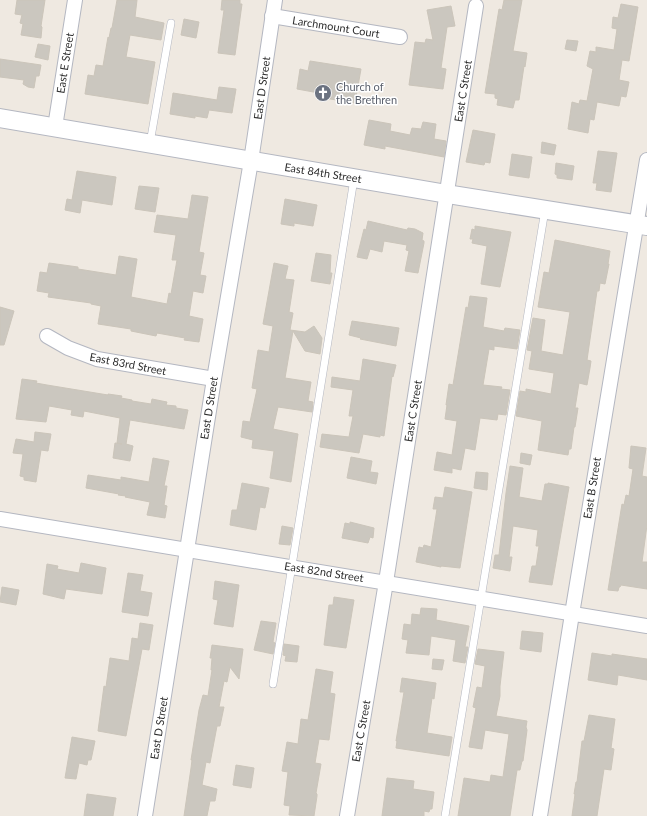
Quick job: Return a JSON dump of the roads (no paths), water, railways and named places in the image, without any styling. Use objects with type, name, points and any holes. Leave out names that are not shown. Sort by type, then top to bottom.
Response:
[{"type":"street","name":"East E Street","points":[[54,127],[75,0]]},
{"type":"street","name":"East D Street","points":[[146,816],[186,550],[251,161],[275,0]]},
{"type":"street","name":"East C Street","points":[[347,816],[386,582],[476,6]]},
{"type":"street","name":"Larchmount Court","points":[[272,16],[400,37]]},
{"type":"street","name":"East 84th Street","points":[[0,118],[447,194],[642,225]]},
{"type":"street","name":"East B Street","points":[[540,816],[572,614],[642,225],[647,160]]},
{"type":"street","name":"East 83rd Street","points":[[47,336],[68,348],[97,359],[214,379]]},
{"type":"street","name":"East 82nd Street","points":[[0,519],[647,626]]},
{"type":"lane","points":[[150,144],[171,23]]},
{"type":"lane","points":[[273,684],[354,178]]},
{"type":"lane","points":[[445,816],[545,209]]},
{"type":"place","name":"Church of the Brethren","points":[[323,93]]}]
